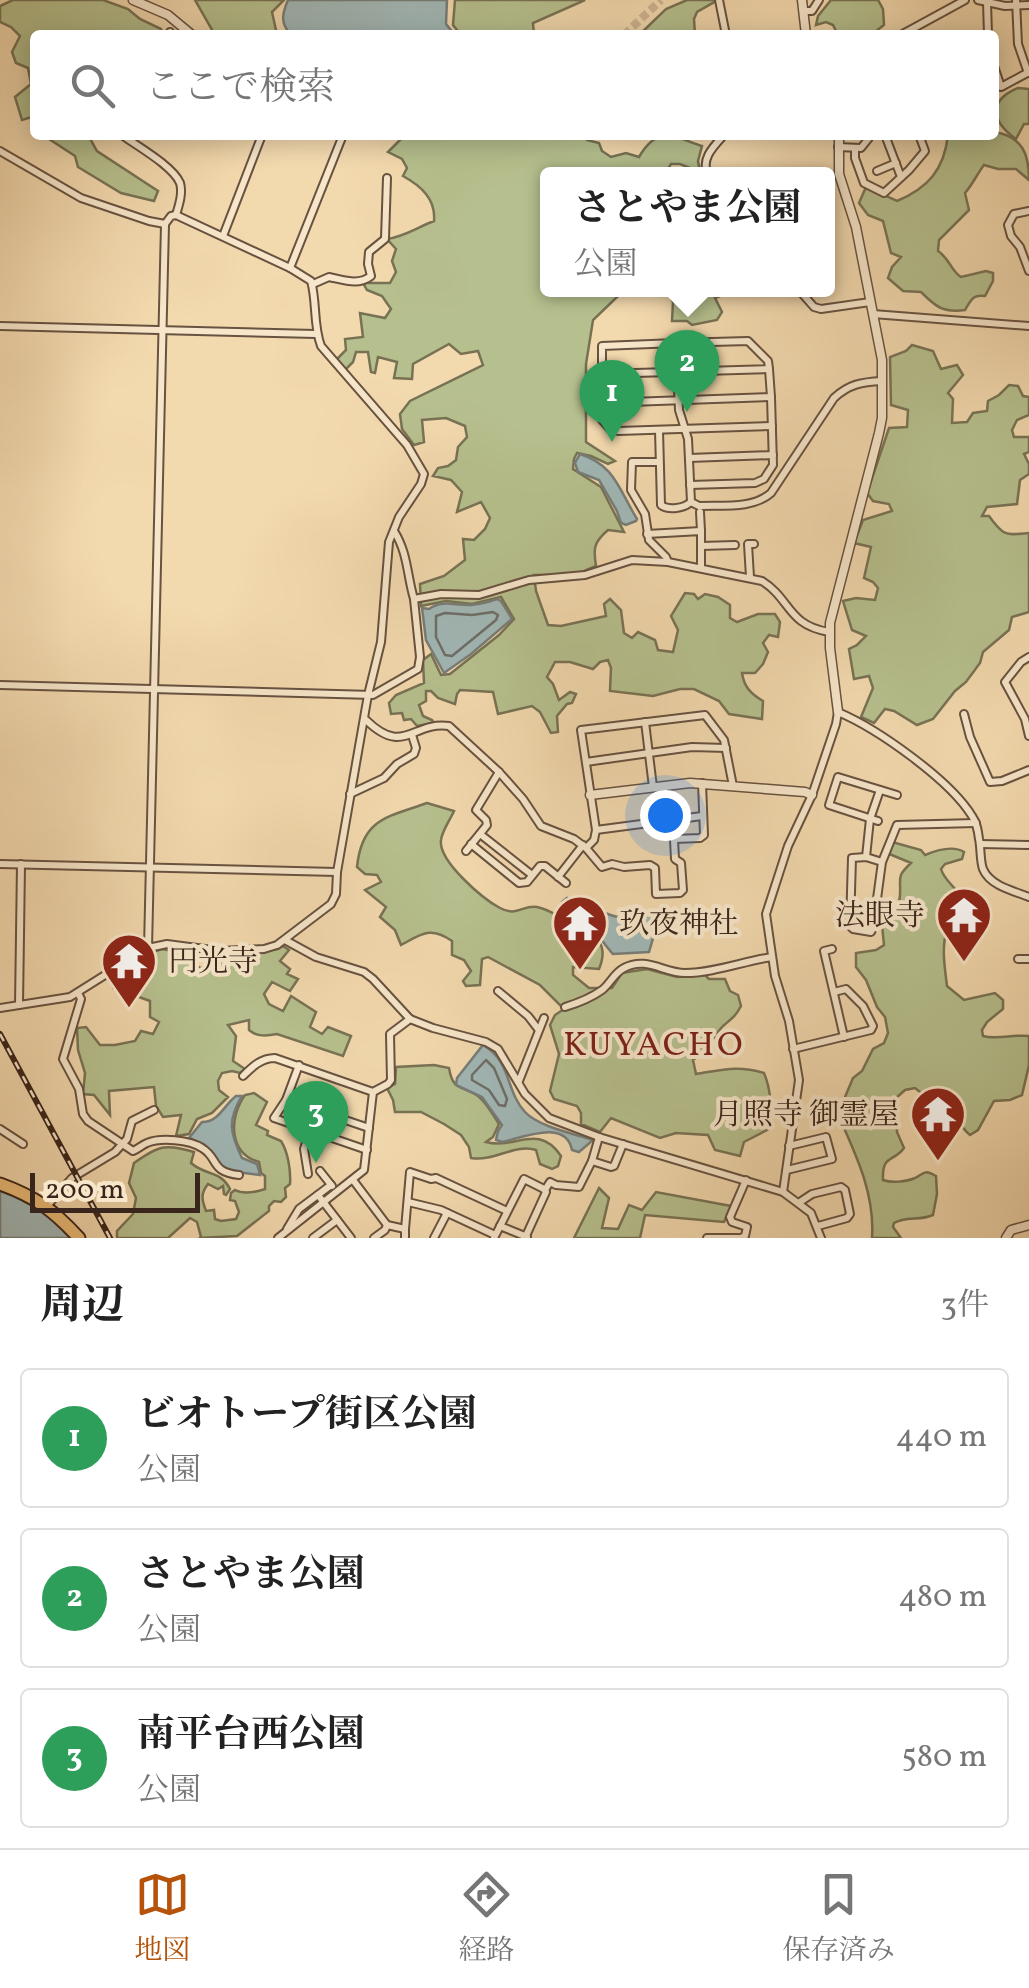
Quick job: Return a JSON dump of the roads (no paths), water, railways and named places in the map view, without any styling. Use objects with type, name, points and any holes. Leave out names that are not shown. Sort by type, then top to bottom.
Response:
[{"type":"highway","points":[[1,1184],[47,1206],[78,1238]]},
{"type":"street","points":[[134,0],[168,15],[186,30]]},
{"type":"street","points":[[719,0],[725,30]]},
{"type":"street","points":[[802,0],[805,30]]},
{"type":"street","points":[[803,11],[812,10],[819,0]]},
{"type":"street","points":[[911,30],[965,0]]},
{"type":"street","points":[[978,0],[1029,5]]},
{"type":"street","points":[[987,2],[988,30]]},
{"type":"street","points":[[999,81],[1001,87],[1028,73],[1018,44],[1016,3]]},
{"type":"street","points":[[129,140],[178,179],[181,196],[176,215]]},
{"type":"street","points":[[223,236],[260,140]]},
{"type":"street","points":[[290,268],[341,140]]},
{"type":"street","points":[[705,167],[710,152],[720,140]]},
{"type":"street","points":[[783,1192],[799,1080],[789,1021],[775,976],[766,914],[836,724],[829,632],[882,418],[882,360],[856,227],[839,174],[839,140]]},
{"type":"street","points":[[838,147],[861,148],[867,140]]},
{"type":"street","points":[[887,140],[901,177]]},
{"type":"street","points":[[855,148],[864,183],[884,193],[925,150],[921,140]]},
{"type":"street","points":[[0,151],[81,198],[165,224]]},
{"type":"street","points":[[877,171],[896,163]]},
{"type":"street","points":[[313,284],[329,276],[349,282],[371,276],[368,252],[385,239],[387,178]]},
{"type":"street","points":[[1029,211],[1014,214],[1008,224],[1029,271]]},
{"type":"street","points":[[0,1008],[70,997],[148,948],[167,944],[234,952],[278,946],[332,904],[336,894],[368,695],[382,642],[389,542],[422,484],[423,469],[407,445],[328,356],[316,334],[311,281],[176,215],[165,224],[148,948]]},
{"type":"street","points":[[805,297],[822,310],[870,302]]},
{"type":"street","points":[[873,314],[1029,326]]},
{"type":"street","points":[[0,326],[316,334]]},
{"type":"street","points":[[690,485],[760,482],[773,465],[772,426],[768,361],[748,341],[604,345],[600,348],[602,420],[610,429],[772,426]]},
{"type":"street","points":[[676,343],[679,416],[688,440],[692,502]]},
{"type":"street","points":[[601,374],[769,368]]},
{"type":"street","points":[[692,502],[699,506],[758,502],[765,498],[834,398],[854,384],[882,381]]},
{"type":"street","points":[[602,402],[770,397]]},
{"type":"street","points":[[659,430],[662,506],[682,507],[692,502]]},
{"type":"street","points":[[689,458],[773,455]]},
{"type":"street","points":[[660,462],[632,462],[631,490],[645,514],[648,540],[668,562]]},
{"type":"street","points":[[700,512],[701,568]]},
{"type":"street","points":[[0,684],[368,695],[420,666],[407,557],[394,530]]},
{"type":"street","points":[[647,534],[701,531]]},
{"type":"street","points":[[701,546],[736,544]]},
{"type":"street","points":[[750,577],[748,544],[754,544]]},
{"type":"street","points":[[414,600],[441,594],[479,596],[529,580],[585,575],[632,560],[668,562],[762,581],[773,588],[796,618],[829,632]]},
{"type":"street","points":[[1029,657],[1006,682],[1029,736]]},
{"type":"street","points":[[838,712],[872,729],[953,794],[976,823],[983,869],[988,876],[996,884],[1029,897]]},
{"type":"street","points":[[964,714],[990,782],[1002,782],[1029,770]]},
{"type":"street","points":[[558,877],[594,840],[596,830],[581,730],[705,715],[724,740],[733,786]]},
{"type":"street","points":[[364,719],[389,736],[412,735],[441,724],[449,726],[499,772],[540,826],[563,833],[585,847],[602,868],[612,864],[650,865],[655,868],[656,894],[683,890],[681,863],[675,859],[673,820]]},
{"type":"street","points":[[645,722],[653,787]]},
{"type":"street","points":[[350,794],[384,778],[414,754],[412,735]]},
{"type":"street","points":[[586,762],[692,747],[726,748]]},
{"type":"street","points":[[499,772],[476,810],[488,823],[468,848],[519,883],[527,882],[538,866],[566,883]]},
{"type":"street","points":[[874,820],[829,806],[838,777],[896,796]]},
{"type":"street","points":[[590,795],[702,783],[812,795]]},
{"type":"street","points":[[674,839],[704,835],[702,783]]},
{"type":"street","points":[[866,857],[880,790]]},
{"type":"street","points":[[596,830],[702,816]]},
{"type":"street","points":[[882,862],[852,858],[850,926],[854,930],[870,932],[873,928],[882,862],[896,825],[976,823]]},
{"type":"street","points":[[480,834],[532,875]]},
{"type":"street","points":[[980,844],[1029,846]]},
{"type":"street","points":[[0,864],[338,872]]},
{"type":"street","points":[[18,1004],[21,864]]},
{"type":"street","points":[[285,940],[316,957],[364,972],[410,1019],[490,1044],[501,1053],[532,1104],[549,1118],[599,1137],[783,1192],[811,1213],[820,1238]]},
{"type":"street","points":[[832,949],[824,951],[844,1037]]},
{"type":"street","points":[[565,1007],[602,990],[626,966],[651,964],[671,972],[692,973],[772,957]]},
{"type":"street","points":[[1018,959],[1029,959]]},
{"type":"street","points":[[793,1049],[871,1030],[874,1026],[846,989],[834,992]]},
{"type":"street","points":[[498,991],[539,1030]]},
{"type":"street","points":[[78,993],[81,999],[64,1058],[88,1121],[133,1151],[151,1142],[188,1143],[206,1150],[218,1169],[238,1176]]},
{"type":"street","points":[[518,1082],[544,1018]]},
{"type":"street","points":[[242,1076],[272,1058],[373,1092],[391,1080],[390,1034],[410,1019]]},
{"type":"street","points":[[299,1065],[286,1100],[274,1118],[366,1150]]},
{"type":"street","points":[[286,1231],[299,1209],[364,1170],[373,1092]]},
{"type":"street","points":[[286,1100],[369,1128]]},
{"type":"street","points":[[47,1206],[72,1178],[108,1158],[122,1145],[130,1124],[154,1110]]},
{"type":"street","points":[[0,1129],[23,1144]]},
{"type":"street","points":[[308,1174],[304,1149],[310,1130]]},
{"type":"street","points":[[786,1170],[832,1159],[826,1136],[789,1146]]},
{"type":"street","points":[[500,1226],[526,1238],[550,1182],[578,1187],[599,1137]]},
{"type":"street","points":[[592,1161],[611,1168],[622,1144]]},
{"type":"street","points":[[320,1171],[334,1189]]},
{"type":"street","points":[[405,1238],[409,1175],[414,1171],[450,1183],[507,1211]]},
{"type":"street","points":[[408,1202],[446,1213],[494,1237],[524,1179],[546,1190]]},
{"type":"street","points":[[353,1180],[387,1225],[405,1228]]},
{"type":"street","points":[[708,1238],[745,1236],[748,1227],[732,1222],[730,1217],[746,1180]]},
{"type":"street","points":[[800,1202],[812,1194],[841,1187],[845,1190],[850,1214],[818,1226]]},
{"type":"street","points":[[278,1238],[324,1202],[334,1189]]},
{"type":"street","points":[[318,1195],[351,1238]]},
{"type":"street","points":[[434,1238],[446,1213]]},
{"type":"street","points":[[313,1238],[336,1220]]},
{"type":"street","points":[[374,1238],[387,1225]]},
{"type":"street","points":[[1006,1238],[1011,1230],[1029,1225]]},
{"type":"water","points":[[288,0],[447,0],[446,24],[451,30],[288,30],[284,10]]},
{"type":"water","points":[[580,454],[609,472],[636,521],[621,523],[599,480],[578,472],[575,463]]},
{"type":"water","points":[[497,599],[512,619],[444,673],[426,640],[422,608]]},
{"type":"water","points":[[567,898],[620,918],[656,912],[649,952],[613,954],[589,927],[559,913]]},
{"type":"water","points":[[483,1045],[499,1060],[525,1112],[548,1126],[593,1140],[579,1152],[572,1150],[568,1140],[552,1132],[496,1140],[502,1125],[482,1097],[456,1085],[457,1078]]},
{"type":"water","points":[[236,1096],[242,1096],[232,1120],[235,1141],[242,1158],[257,1164],[260,1175],[229,1171],[205,1145],[189,1138],[202,1122],[217,1116]]},
{"type":"water","points":[[0,1189],[48,1213],[73,1238],[0,1238]]},
{"type":"tunnel","points":[[629,30],[661,0]]},
{"type":"railway","points":[[0,1034],[110,1238]]},
{"type":"place","name":"さとやま公園","points":[[687,412]]},
{"type":"place","name":"ビオトープ街区公園","points":[[612,442]]},
{"type":"place","name":"法眼寺","points":[[964,964]]},
{"type":"place","name":"玖夜神社","points":[[580,972]]},
{"type":"place","name":"円光寺","points":[[129,1010]]},
{"type":"place","name":"南平台西公園","points":[[316,1163]]},
{"type":"place","name":"月照寺 御霊屋","points":[[938,1163]]},
{"type":"district","name":"KUYACHO","points":[[654,1043]]}]
